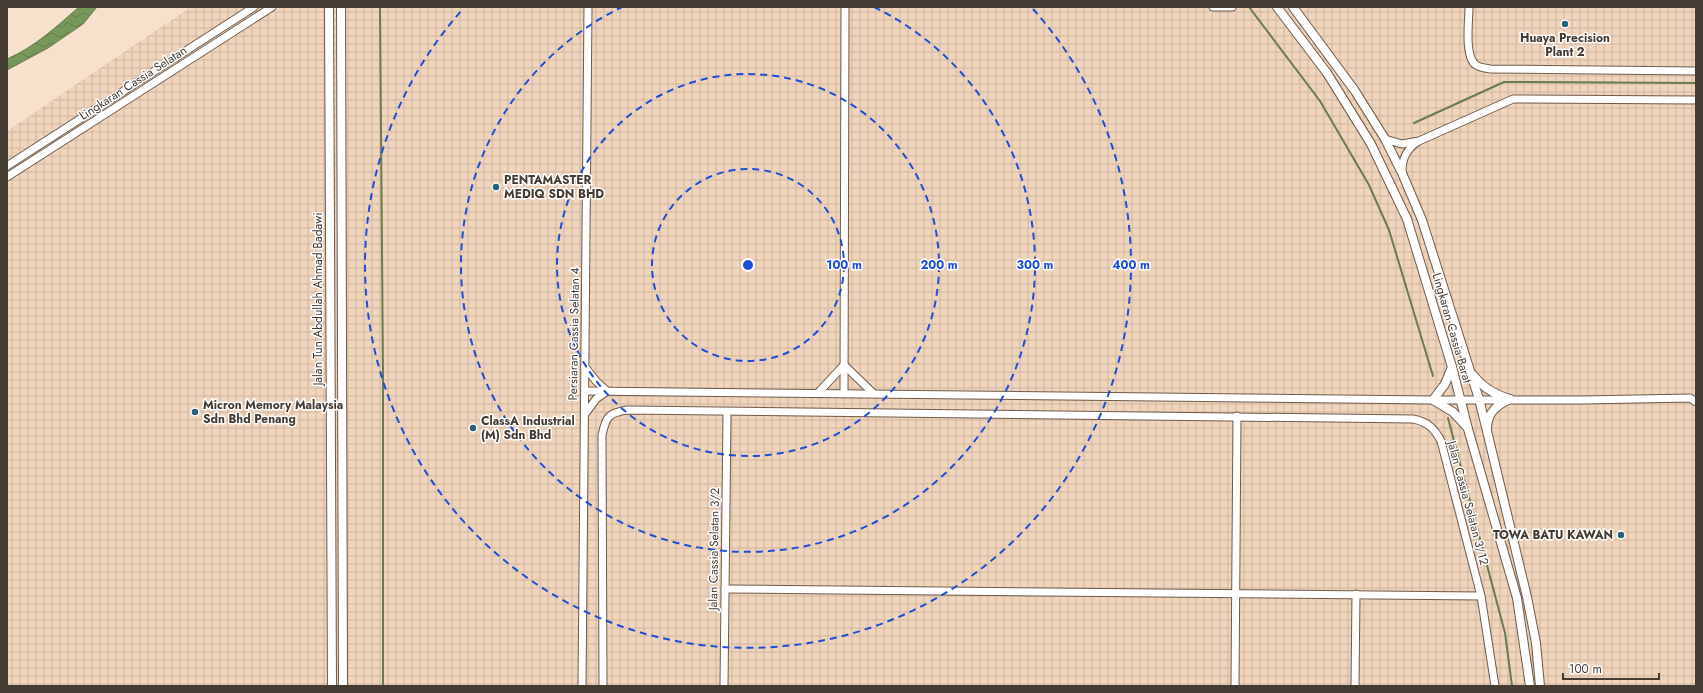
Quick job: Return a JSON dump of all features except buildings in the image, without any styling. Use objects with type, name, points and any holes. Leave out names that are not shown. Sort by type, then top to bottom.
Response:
[{"type":"main road","name":"Jalan Tun Abdullah Ahmad Badawi","points":[[329,7],[332,686]]},
{"type":"main road","name":"Jalan Tun Abdullah Ahmad Badawi","points":[[341,7],[343,686]]},
{"type":"main road","name":"Lingkaran Cassia Barat","points":[[1277,7],[1326,73],[1371,144],[1407,219],[1452,367],[1468,429],[1517,598],[1530,686]]},
{"type":"main road","name":"Lingkaran Cassia Barat","points":[[1293,7],[1355,91],[1385,139],[1402,173],[1422,220],[1479,399],[1527,597],[1536,643],[1540,686]]},
{"type":"main road","points":[[330,228],[333,225],[337,225],[342,231]]},
{"type":"main road","points":[[1452,367],[1446,384],[1433,400],[1453,412],[1468,429]]},
{"type":"main road","points":[[1470,372],[1487,390],[1498,396],[1510,399]]},
{"type":"main road","points":[[1487,431],[1488,420],[1492,411],[1500,403],[1510,399]]},
{"type":"street","name":"Lingkaran Cassia Selatan","points":[[7,166],[254,7]]},
{"type":"street","name":"Lingkaran Cassia Selatan","points":[[7,177],[272,7]]},
{"type":"street","name":"Persiaran Cassia Selatan 4","points":[[582,686],[588,7]]},
{"type":"street","points":[[844,393],[845,7]]},
{"type":"street","points":[[1213,7],[1232,7]]},
{"type":"street","points":[[1468,7],[1469,56],[1475,64],[1481,67],[1490,69],[1696,71]]},
{"type":"street","points":[[1402,173],[1402,163],[1405,154],[1411,146],[1513,99],[1696,100]]},
{"type":"street","points":[[1385,139],[1402,144],[1419,141]]},
{"type":"street","points":[[818,393],[844,365]]},
{"type":"street","points":[[844,365],[874,394]]},
{"type":"street","points":[[585,367],[596,381],[607,391]]},
{"type":"street","points":[[585,391],[1433,400],[1690,398],[1696,402]]},
{"type":"street","points":[[585,414],[596,399],[607,391]]},
{"type":"street","name":"Jalan Cassia Selatan 3/12","points":[[603,686],[602,435],[606,420],[615,412],[627,410],[1237,416],[1413,419],[1425,422],[1435,430],[1441,441],[1481,596],[1495,686]]},
{"type":"street","name":"Jalan Cassia Selatan 3/2","points":[[724,686],[727,412]]},
{"type":"street","points":[[1235,686],[1237,416]]},
{"type":"street","points":[[725,588],[1481,596]]},
{"type":"street","points":[[1355,686],[1356,594]]},
{"type":"shaded area","points":[[191,7],[1696,7],[1696,686],[7,686],[7,131]]},
{"type":"water","points":[[79,7],[97,7],[83,24],[48,48],[7,70],[7,59],[27,48],[54,29]]},
{"type":"waterway","points":[[380,7],[383,375],[383,686]]},
{"type":"waterway","points":[[1249,7],[1320,101],[1369,185],[1389,230],[1433,376]]},
{"type":"waterway","points":[[1414,123],[1504,82],[1696,83]]},
{"type":"waterway","points":[[1448,418],[1505,633],[1512,686]]},
{"type":"place","name":"Huaya Precision Plant 2","points":[[1565,24]]},
{"type":"place","name":"PENTAMASTER MEDIQ SDN BHD","points":[[496,187]]},
{"type":"place","name":"Micron Memory Malaysia Sdn Bhd Penang","points":[[195,412]]},
{"type":"place","name":"ClassA Industrial (M) Sdn Bhd","points":[[473,428]]},
{"type":"place","name":"TOWA BATU KAWAN","points":[[1621,535]]}]
